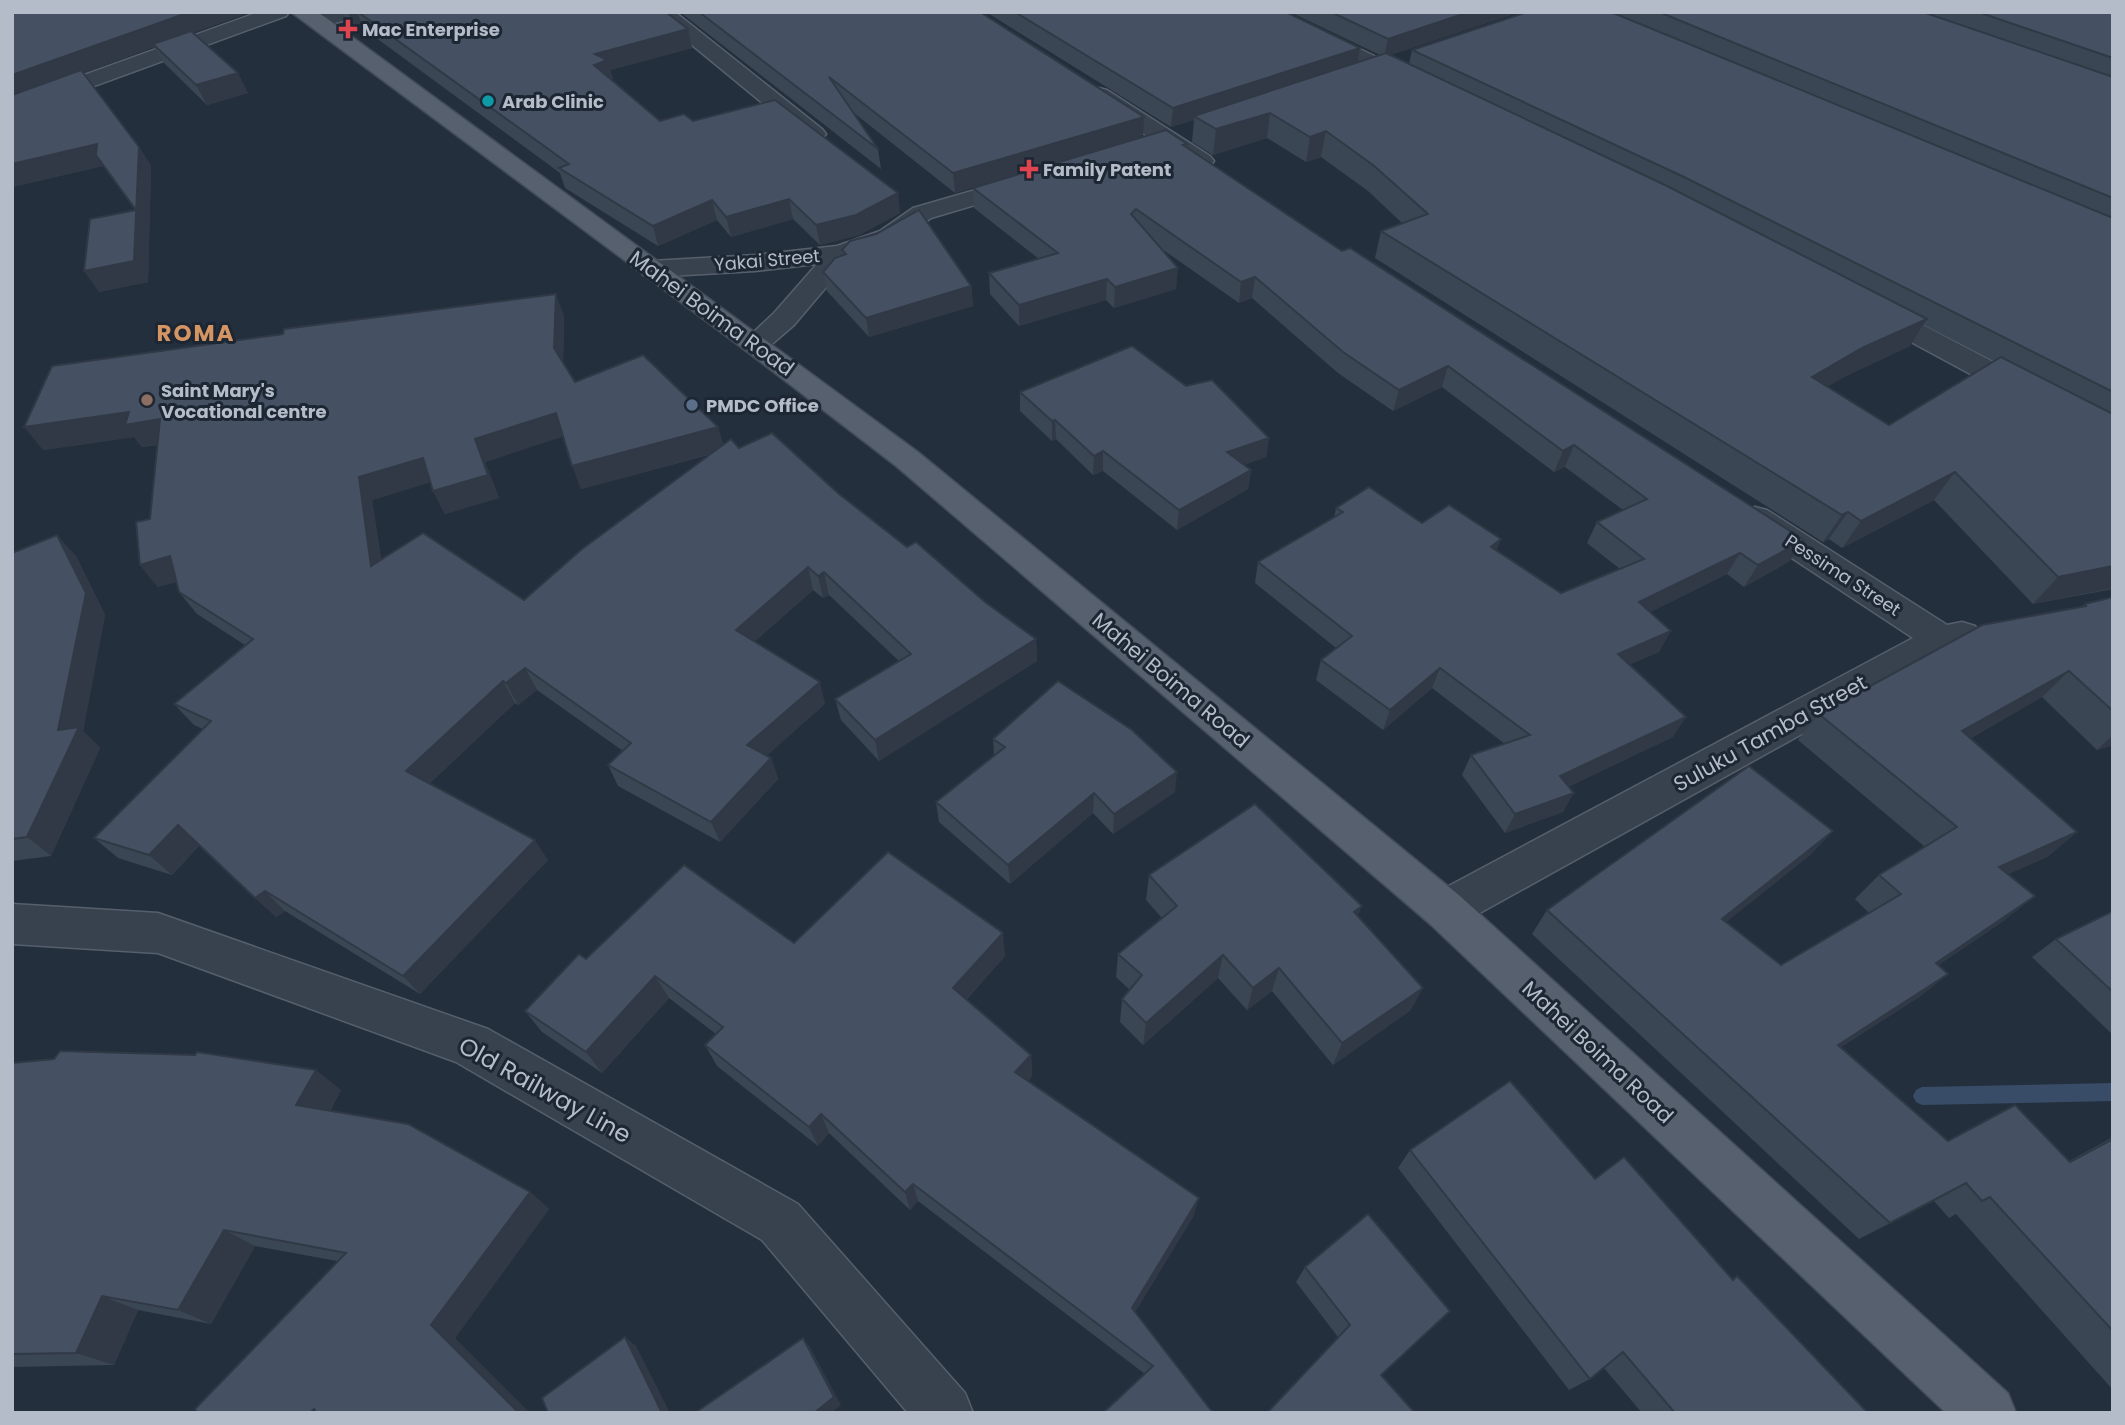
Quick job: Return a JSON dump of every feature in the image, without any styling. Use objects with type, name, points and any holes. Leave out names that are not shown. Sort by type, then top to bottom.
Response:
[{"type":"main road","name":"Mahei Boima Road","points":[[309,17],[755,344],[907,459],[1445,910],[1988,1413]]},
{"type":"street","points":[[12,109],[279,12]]},
{"type":"street","points":[[309,17],[356,12]]},
{"type":"street","points":[[662,12],[827,143]]},
{"type":"street","points":[[1267,12],[1430,92]]},
{"type":"street","points":[[1356,76],[1407,59]]},
{"type":"street","points":[[1078,82],[1227,177]]},
{"type":"street","name":"Yakai Street","points":[[652,269],[841,253],[889,236],[924,215],[1052,174]]},
{"type":"street","points":[[901,198],[924,215]]},
{"type":"street","name":"Yakai Street","points":[[755,344],[784,319],[841,253]]},
{"type":"street","points":[[1850,298],[2113,438]]},
{"type":"street","name":"Pessima Street","points":[[1731,503],[1942,639]]},
{"type":"street","name":"Suluku Tamba Street","points":[[1445,910],[1942,639],[1995,628]]},
{"type":"street","name":"Old Railway Line","points":[[12,924],[158,933],[471,1045],[780,1222],[945,1413]]},
{"type":"building","points":[[12,12],[190,12],[12,75]]},
{"type":"building","points":[[358,12],[666,12],[688,29],[595,54],[607,60],[594,65],[660,121],[684,114],[693,121],[775,100],[898,193],[856,215],[816,225],[789,199],[726,217],[712,200],[653,226],[559,168],[569,164]]},
{"type":"building","points":[[699,12],[980,12],[1144,117],[953,173],[829,77],[878,149]]},
{"type":"building","points":[[1015,12],[1286,12],[1360,48],[1173,108]]},
{"type":"building","points":[[1331,12],[1469,12],[1388,39]]},
{"type":"building","points":[[1527,12],[1611,12],[2113,218],[2113,392],[1684,177],[1412,50]]},
{"type":"building","points":[[1659,12],[1923,12],[2113,77],[2113,198]]},
{"type":"building","points":[[1978,12],[2113,12],[2113,58]]},
{"type":"building","points":[[191,31],[238,73],[196,85],[153,44]]},
{"type":"building","points":[[1386,53],[1665,185],[1927,319],[1862,348],[1812,377],[1889,425],[2001,357],[2113,414],[2113,566],[2058,577],[1955,472],[1861,521],[1848,512],[1842,515],[1381,231],[1428,214],[1373,165],[1326,131],[1310,137],[1270,113],[1216,129],[1194,116]]},
{"type":"building","points":[[81,70],[139,147],[134,261],[84,271],[90,219],[136,210],[96,155],[97,144],[12,164],[12,95]]},
{"type":"building","points":[[1166,130],[1187,144],[1183,145],[1342,251],[1350,248],[1804,540],[1758,565],[1740,553],[1639,602],[1671,631],[1618,654],[1686,717],[1560,776],[1574,793],[1515,814],[1471,755],[1530,735],[1440,668],[1390,710],[1321,660],[1352,636],[1258,562],[1343,512],[1336,508],[1369,487],[1422,523],[1449,505],[1501,539],[1491,547],[1561,593],[1644,559],[1597,522],[1647,499],[1574,445],[1563,451],[1448,366],[1399,390],[1343,352],[1255,277],[1241,282],[1136,209],[1131,214],[1178,268],[1115,287],[1107,279],[1019,305],[989,273],[1058,253],[973,188]]},
{"type":"building","points":[[919,210],[971,286],[866,318],[823,272],[835,258],[846,254],[842,250],[850,241],[876,234]]},
{"type":"building","points":[[556,294],[554,348],[575,382],[643,355],[718,427],[572,466],[556,413],[475,439],[488,475],[433,491],[423,458],[359,477],[371,566],[423,533],[524,600],[582,549],[731,439],[739,448],[772,433],[839,494],[907,547],[916,542],[985,602],[1036,639],[875,740],[835,699],[911,654],[824,572],[818,576],[808,567],[736,630],[820,682],[747,745],[771,758],[711,822],[608,765],[631,743],[525,668],[506,683],[503,681],[406,771],[535,840],[403,976],[265,891],[255,898],[178,825],[149,855],[94,838],[211,721],[174,704],[253,639],[179,592],[170,556],[140,565],[136,522],[150,519],[160,419],[125,425],[129,412],[24,427],[52,366],[283,334],[284,329]]},
{"type":"building","points":[[1132,346],[1186,386],[1212,380],[1269,438],[1227,452],[1251,470],[1179,510],[1103,451],[1094,456],[1020,392]]},
{"type":"building","points":[[57,535],[86,593],[58,730],[79,727],[27,837],[12,839],[12,553]]},
{"type":"building","points":[[2113,597],[2113,711],[2069,671],[1962,731],[2077,832],[1999,867],[2035,896],[1936,963],[1948,974],[1838,1045],[1948,1141],[2015,1105],[2070,1162],[2113,1139],[2113,1331],[1990,1197],[1982,1201],[1966,1183],[1890,1223],[1547,910],[1749,766],[1833,831],[1722,919],[1781,965],[1901,894],[1879,875],[1957,827],[1819,714],[1982,625],[2086,606],[2085,604]]},
{"type":"building","points":[[1058,681],[1132,730],[1177,772],[1114,814],[1094,793],[1008,865],[936,802],[1005,747],[993,739]]},
{"type":"building","points":[[1255,804],[1362,906],[1354,912],[1423,988],[1342,1043],[1279,968],[1253,988],[1223,955],[1146,1023],[1122,999],[1142,975],[1118,954],[1177,906],[1149,875]]},
{"type":"building","points":[[888,852],[1003,933],[953,988],[1031,1055],[1015,1072],[1199,1198],[1132,1308],[1213,1413],[1103,1413],[1153,1366],[913,1184],[905,1192],[821,1114],[809,1127],[705,1045],[723,1027],[655,976],[586,1052],[525,1011],[579,954],[586,959],[684,865],[794,943]]},
{"type":"building","points":[[2113,911],[2113,992],[2056,939]]},
{"type":"building","points":[[60,1051],[195,1055],[197,1052],[316,1070],[296,1105],[408,1124],[530,1192],[431,1325],[518,1412],[317,1413],[314,1409],[310,1413],[198,1413],[195,1409],[346,1253],[224,1230],[178,1310],[102,1296],[76,1353],[12,1354],[12,1063],[54,1059]]},
{"type":"building","points":[[1510,1081],[1595,1179],[1624,1157],[1733,1280],[1737,1276],[1868,1413],[1675,1413],[1623,1352],[1590,1379],[1410,1150]]},
{"type":"building","points":[[1368,1214],[1450,1311],[1381,1375],[1415,1413],[1267,1413],[1350,1325],[1305,1267]]},
{"type":"building","points":[[625,1337],[662,1413],[548,1413],[542,1398]]},
{"type":"building","points":[[803,1338],[834,1397],[814,1413],[695,1413]]},
{"type":"waterway","points":[[1922,1096],[2113,1092]]},
{"type":"place","name":"Mac Enterprise","points":[[348,29]]},
{"type":"place","name":"Arab Clinic","points":[[488,101]]},
{"type":"place","name":"Family Patent","points":[[1029,169]]},
{"type":"place","name":"Saint Mary's Vocational centre","points":[[147,400]]},
{"type":"place","name":"PMDC Office","points":[[692,405]]},
{"type":"district","name":"ROMA","points":[[196,333]]}]
